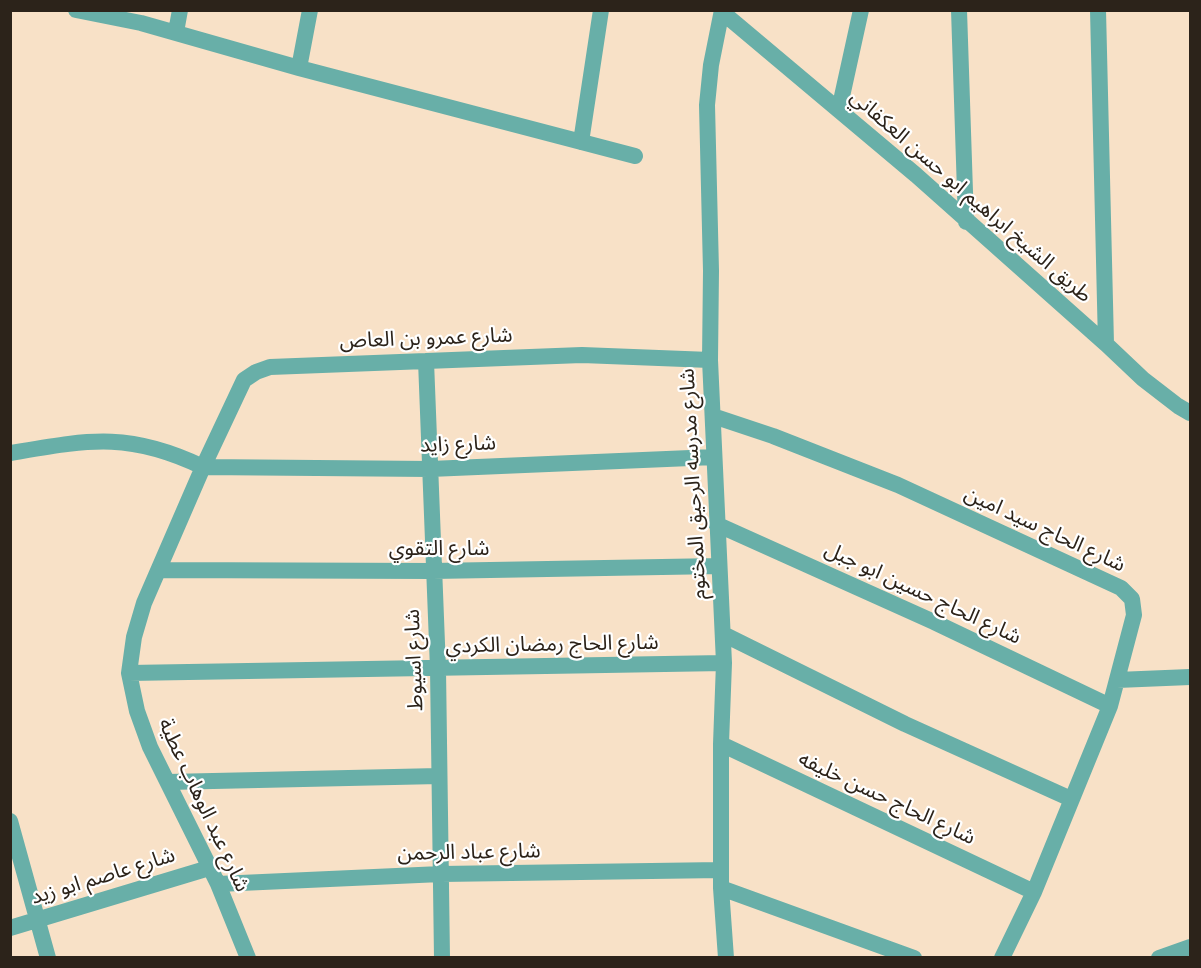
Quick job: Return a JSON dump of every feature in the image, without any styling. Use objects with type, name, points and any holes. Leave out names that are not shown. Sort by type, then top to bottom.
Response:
[{"type":"street","points":[[76,10],[176,32],[299,68],[634,156]]},
{"type":"street","points":[[176,32],[180,10]]},
{"type":"street","points":[[299,68],[310,10]]},
{"type":"street","points":[[581,142],[601,10]]},
{"type":"street","points":[[839,110],[861,10]]},
{"type":"street","points":[[959,10],[966,222]]},
{"type":"street","points":[[1098,10],[1106,344]]},
{"type":"street","name":"طريق الشيخ ابراهيم ابو حسن العكفاني","points":[[722,11],[916,175],[1143,379],[1190,413]]},
{"type":"street","name":"شارع مدرسه الرحيق المختوم","points":[[722,11],[711,65],[707,105],[711,271],[710,360],[724,663],[721,744],[721,888],[726,957]]},
{"type":"street","name":"شارع عمرو بن العاص","points":[[203,467],[244,380],[270,367],[582,355],[710,360]]},
{"type":"street","name":"شارع اسيوط","points":[[426,361],[438,669],[442,957]]},
{"type":"street","points":[[1190,413],[1191,405]]},
{"type":"street","name":"شارع الحاج سيد امين","points":[[713,416],[773,436],[898,485],[1121,588],[1132,599],[1134,615],[1110,706],[1034,892],[1002,957]]},
{"type":"street","points":[[10,453],[91,441],[120,441],[177,454],[203,467]]},
{"type":"street","name":"شارع زايد","points":[[203,467],[430,469],[714,457]]},
{"type":"street","name":"شارع عبد الوهاب عطية","points":[[203,467],[144,603],[136,629],[129,673],[137,711],[150,747],[218,884],[248,957]]},
{"type":"street","name":"شارع الحاج حسين ابو جبل","points":[[716,524],[934,622],[1110,706]]},
{"type":"street","name":"شارع التقوي","points":[[159,570],[433,571],[719,566]]},
{"type":"street","points":[[723,634],[905,724],[1071,800]]},
{"type":"street","name":"شارع الحاج رمضان الكردي","points":[[129,673],[724,663]]},
{"type":"street","points":[[1117,680],[1191,677]]},
{"type":"street","name":"شارع الحاج حسن خليفه","points":[[721,744],[1034,892]]},
{"type":"street","points":[[168,782],[439,776]]},
{"type":"street","points":[[10,821],[48,957]]},
{"type":"street","name":"شارع عاصم ابو زيد","points":[[10,928],[210,868]]},
{"type":"street","name":"شارع عباد الرحمن","points":[[218,884],[441,874],[722,870]]},
{"type":"street","points":[[721,888],[914,957]]},
{"type":"street","points":[[1159,957],[1191,948]]}]
